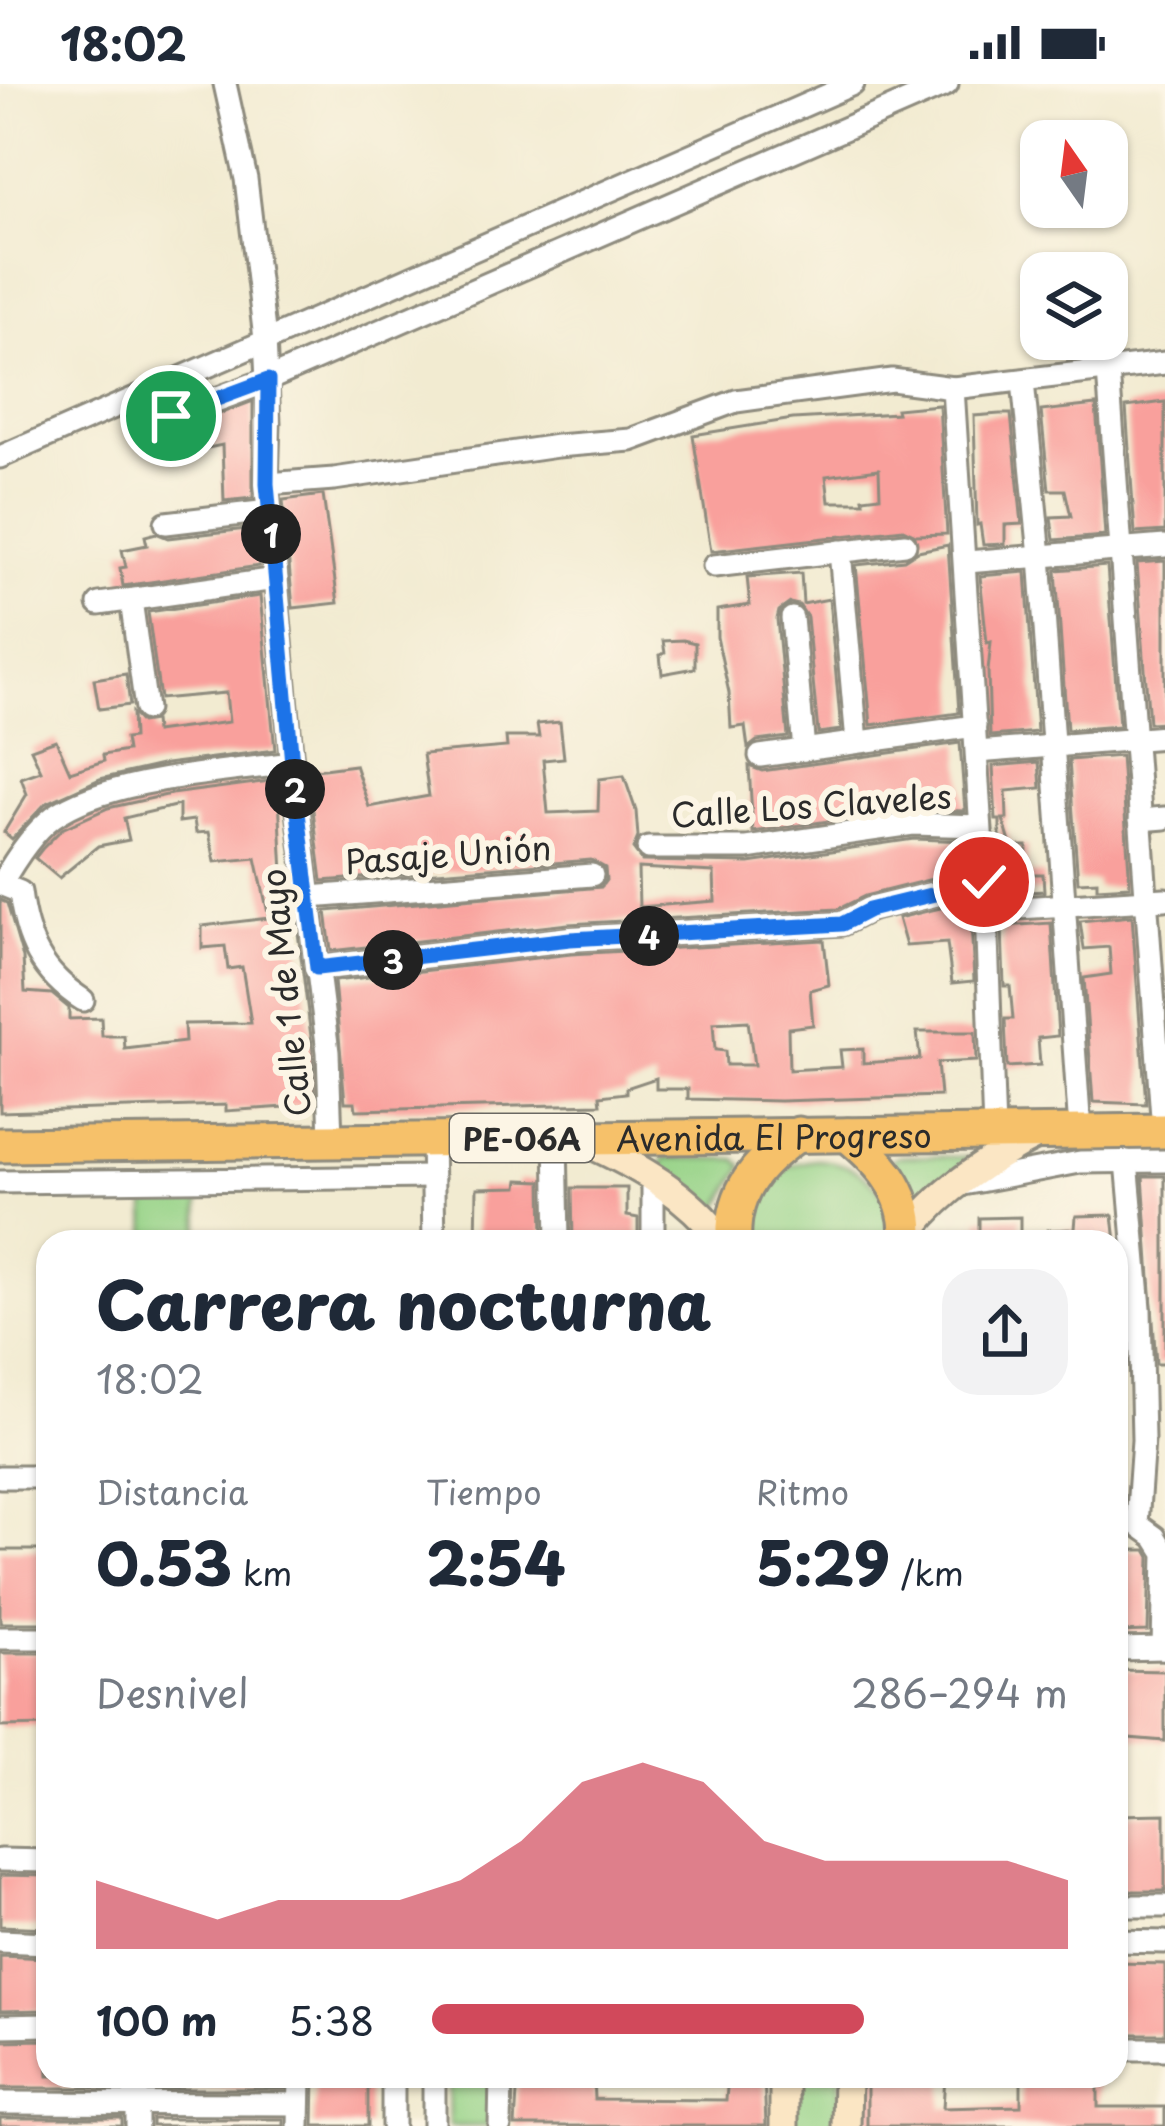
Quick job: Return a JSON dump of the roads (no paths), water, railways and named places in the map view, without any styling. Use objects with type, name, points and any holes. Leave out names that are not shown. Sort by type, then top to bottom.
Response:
[{"type":"highway","name":"PE-06A","points":[[1044,1132],[1080,1131],[1164,1141]]},
{"type":"highway","name":"Avenida El Progreso","points":[[0,1145],[1044,1132]]},
{"type":"highway","points":[[735,1230],[736,1204],[744,1185],[767,1158],[798,1134]]},
{"type":"highway","points":[[848,1135],[889,1175],[907,1216],[906,1230]]},
{"type":"main road","points":[[913,1230],[957,1186],[1009,1148],[1044,1132]]},
{"type":"main road","points":[[565,1137],[653,1176],[685,1198],[713,1230]]},
{"type":"main road","points":[[784,2088],[784,2126]]},
{"type":"main road","points":[[846,2126],[847,2088]]},
{"type":"street","name":"Calle 1 de Mayo","points":[[225,84],[246,179],[265,338],[269,511],[292,763],[328,1052],[332,1139]]},
{"type":"street","points":[[0,457],[853,84]]},
{"type":"street","points":[[171,416],[268,380],[947,84]]},
{"type":"street","points":[[267,484],[631,440],[736,401],[892,380],[953,388],[1165,363]]},
{"type":"street","points":[[957,1186],[1080,1162],[1127,1161],[1164,1141],[1156,899],[1140,820],[1108,370]]},
{"type":"street","points":[[1023,381],[1040,556],[1080,1131]]},
{"type":"street","points":[[953,388],[967,562],[994,1132]]},
{"type":"street","points":[[166,523],[269,511]]},
{"type":"street","points":[[714,566],[905,544]]},
{"type":"street","points":[[967,562],[1165,546]]},
{"type":"street","points":[[840,551],[857,742]]},
{"type":"street","points":[[99,604],[275,579]]},
{"type":"street","points":[[131,600],[146,709]]},
{"type":"street","points":[[792,618],[804,750]]},
{"type":"street","points":[[760,756],[975,726]]},
{"type":"street","points":[[977,752],[1165,736]]},
{"type":"street","points":[[83,1000],[49,974],[30,940],[20,892],[0,884],[50,819],[74,805],[165,781],[292,763]]},
{"type":"street","points":[[1140,820],[1165,818]]},
{"type":"street","name":"Calle Los Claveles","points":[[648,848],[747,848],[913,824],[979,826]]},
{"type":"street","name":"Pasaje Unión","points":[[310,897],[592,875]]},
{"type":"street","points":[[317,968],[570,939],[842,924],[869,910],[984,882]]},
{"type":"street","points":[[986,910],[1156,899]]},
{"type":"street","points":[[559,1230],[565,1137]]},
{"type":"street","points":[[433,1140],[434,1230]]},
{"type":"street","points":[[1127,1161],[1154,1440],[1128,1479]]},
{"type":"street","points":[[653,1176],[653,1230]]},
{"type":"street","points":[[0,1182],[433,1178]]},
{"type":"street","points":[[1140,1308],[1165,1308]]},
{"type":"street","points":[[0,1477],[36,1477]]},
{"type":"street","points":[[1128,1485],[1137,1524],[1165,1552],[1164,1648],[1128,1649]]},
{"type":"street","points":[[0,1638],[36,1638]]},
{"type":"street","points":[[0,1861],[36,1861]]},
{"type":"street","points":[[1128,1906],[1165,1906]]},
{"type":"street","points":[[0,1941],[36,1942]]},
{"type":"street","points":[[1128,1941],[1165,1942]]},
{"type":"street","points":[[0,2026],[36,2025]]},
{"type":"street","points":[[1128,2049],[1165,2049]]},
{"type":"street","points":[[136,2126],[137,2088]]},
{"type":"street","points":[[393,2088],[393,2126]]},
{"type":"street","points":[[434,2088],[434,2126]]},
{"type":"street","points":[[500,2126],[501,2088]]},
{"type":"street","points":[[0,2103],[136,2101],[299,2115]]}]
